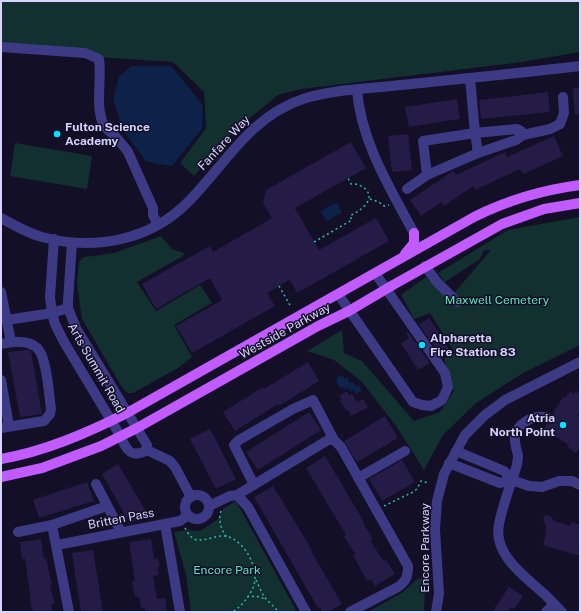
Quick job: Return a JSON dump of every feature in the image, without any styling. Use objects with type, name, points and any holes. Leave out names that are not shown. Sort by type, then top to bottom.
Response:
[{"type":"main road","name":"Westside Parkway","points":[[1,459],[13,457],[72,439],[111,421],[474,217],[504,203],[546,191],[580,185]]},
{"type":"main road","name":"Westside Parkway","points":[[1,477],[29,471],[73,458],[121,437],[318,326],[349,311],[425,266],[502,224],[544,210],[580,204]]},
{"type":"main road","points":[[398,260],[414,243],[414,233],[426,238],[436,239]]},
{"type":"street","points":[[1,47],[85,53],[99,59],[100,108],[104,125],[108,132],[118,140],[128,152],[153,208],[153,215],[158,225]]},
{"type":"street","name":"Fanfare Way","points":[[1,218],[28,232],[72,243],[88,244],[115,241],[141,233],[158,225],[189,201],[245,137],[264,120],[289,105],[302,100],[316,96],[357,90],[580,66]]},
{"type":"street","points":[[470,78],[478,153]]},
{"type":"street","points":[[357,90],[360,113],[365,133],[387,183],[414,233]]},
{"type":"street","points":[[407,189],[427,175],[478,153],[516,140],[523,135],[550,129],[560,124],[564,113],[563,98]]},
{"type":"street","points":[[427,175],[423,141],[475,133],[517,129],[521,131],[523,135]]},
{"type":"street","name":"Arts Summit Road","points":[[54,239],[50,297],[52,313],[59,333],[121,437],[124,446],[129,451],[136,454],[142,454],[147,450],[147,445],[76,328],[68,308],[67,292],[72,243]]},
{"type":"street","points":[[425,266],[437,282],[457,302]]},
{"type":"street","points":[[338,294],[413,402],[431,406],[442,400],[448,386],[445,373],[375,273]]},
{"type":"street","points":[[1,293],[11,342]]},
{"type":"street","points":[[7,320],[52,313],[68,308]]},
{"type":"street","points":[[1,344],[11,342],[30,343],[40,350],[45,366],[51,409],[50,414],[44,421],[5,427],[1,380]]},
{"type":"street","name":"Encore Parkway","points":[[436,612],[439,593],[435,530],[437,501],[444,474],[465,435],[485,414],[505,400],[580,362]]},
{"type":"street","points":[[254,485],[234,445],[239,440],[313,400],[334,440],[341,446],[408,566],[408,575],[405,582],[350,612]]},
{"type":"street","points":[[546,417],[540,416],[524,422],[515,435],[518,456],[499,524],[499,536],[502,548],[510,563],[562,612]]},
{"type":"street","points":[[212,505],[201,496],[197,495],[189,500],[185,508],[184,518],[203,518],[212,505],[230,496],[237,495],[328,440],[334,440]]},
{"type":"street","points":[[147,450],[170,461],[178,473],[189,500]]},
{"type":"street","points":[[358,478],[405,451]]},
{"type":"street","points":[[456,451],[504,471],[512,480],[528,486],[542,488],[559,481],[572,481],[580,485]]},
{"type":"street","points":[[476,474],[480,462]]},
{"type":"street","points":[[450,463],[500,484],[512,480]]},
{"type":"street","points":[[96,484],[121,532]]},
{"type":"street","points":[[237,495],[248,507],[306,612]]},
{"type":"street","points":[[18,532],[52,525],[107,506]]},
{"type":"street","name":"Britten Pass","points":[[57,545],[165,524],[184,518]]},
{"type":"street","points":[[165,524],[180,612]]},
{"type":"street","points":[[52,525],[69,612]]},
{"type":"street","points":[[546,612],[554,604]]},
{"type":"path","points":[[314,242],[352,220],[350,216],[363,208],[369,199],[369,194],[364,187],[358,184],[351,184],[348,178]]},
{"type":"path","points":[[369,199],[379,202],[384,206],[391,204]]},
{"type":"path","points":[[279,286],[291,307]]},
{"type":"path","points":[[376,510],[413,492],[421,481],[429,483]]},
{"type":"path","points":[[212,505],[222,510],[219,516],[224,533],[237,542],[245,550],[251,560],[256,579],[266,600]]},
{"type":"path","points":[[184,518],[190,537],[196,540],[212,536],[228,537]]},
{"type":"path","points":[[232,612],[238,609],[247,597],[253,588],[256,579]]},
{"type":"path","points":[[247,597],[256,596],[266,600],[279,612]]},
{"type":"green space","points":[[1,1],[580,1],[580,52],[522,62],[301,89],[278,95],[234,131],[194,176],[180,163],[206,128],[204,92],[173,62],[98,57],[1,44]]},
{"type":"green space","points":[[15,143],[92,156],[87,189],[10,176]]},
{"type":"green space","name":"Maxwell Cemetery","points":[[580,217],[580,345],[523,373],[476,403],[443,435],[424,470],[396,426],[362,382],[334,360],[307,351],[342,330],[344,353],[362,361],[414,421],[440,412],[454,391],[444,359],[455,353],[430,313],[414,319],[401,295],[426,277],[449,299],[491,250],[484,250],[480,259],[445,282],[438,273],[508,230]]},
{"type":"green space","points":[[161,236],[172,249],[184,253],[183,256],[137,282],[156,311],[200,285],[212,303],[174,325],[192,357],[178,368],[133,393],[128,393],[123,389],[82,319],[77,284],[79,262],[84,257],[114,253]]},
{"type":"green space","name":"Encore Park","points":[[236,501],[297,612],[191,612],[186,575],[174,532],[189,530],[200,531],[217,520],[223,509]]},
{"type":"green space","points":[[424,577],[424,612],[368,612],[403,592],[416,580]]},
{"type":"water","points":[[132,66],[171,66],[203,105],[202,129],[172,166],[147,162],[124,132],[113,99],[119,76]]},
{"type":"water","points":[[334,203],[337,203],[341,213],[327,221],[321,211]]},
{"type":"water","points":[[342,375],[345,379],[347,377],[350,383],[353,381],[355,386],[358,385],[362,391],[356,394],[354,390],[351,392],[349,388],[345,390],[342,387],[340,388],[336,381],[338,379],[337,377]]},
{"type":"building","points":[[573,88],[580,88],[580,114],[575,115]]},
{"type":"building","points":[[548,92],[550,112],[481,119],[479,100]]},
{"type":"building","points":[[457,99],[460,119],[409,127],[405,107]]},
{"type":"building","points":[[408,134],[412,170],[392,172],[388,136]]},
{"type":"building","points":[[554,136],[563,156],[523,174],[520,169],[475,190],[473,186],[444,206],[441,202],[421,216],[410,200],[453,171],[456,175],[505,152],[507,157]]},
{"type":"building","points":[[351,142],[366,168],[295,208],[319,250],[376,218],[389,241],[297,293],[290,280],[267,293],[275,306],[192,353],[176,326],[222,300],[210,278],[156,309],[142,284],[210,246],[213,252],[272,218],[263,203],[266,190]]},
{"type":"building","points":[[429,318],[450,350],[441,356],[419,325]]},
{"type":"building","points":[[408,332],[430,363],[418,370],[401,343],[409,338],[406,333]]},
{"type":"building","points":[[31,351],[42,414],[20,417],[8,352]]},
{"type":"building","points":[[308,362],[319,381],[279,406],[278,404],[235,431],[223,412],[263,387],[264,389]]},
{"type":"building","points":[[347,391],[349,395],[352,394],[357,402],[363,399],[368,407],[351,416],[348,410],[346,411],[340,400],[342,399],[339,396]]},
{"type":"building","name":"Atria North Point","points":[[570,391],[574,394],[576,391],[580,394],[580,412],[578,415],[580,421],[580,447],[576,453],[568,448],[569,445],[544,429],[547,423],[552,420],[552,415],[563,397],[565,398]]},
{"type":"building","points":[[309,412],[321,430],[258,470],[246,452]]},
{"type":"building","points":[[385,416],[398,438],[357,462],[344,441]]},
{"type":"building","points":[[210,429],[236,479],[216,489],[190,439]]},
{"type":"building","points":[[325,456],[364,522],[363,523],[373,539],[370,540],[384,562],[386,560],[395,574],[375,586],[371,579],[367,581],[353,555],[355,554],[344,536],[346,535],[306,468]]},
{"type":"building","points":[[402,460],[415,482],[382,501],[369,479]]},
{"type":"building","points":[[118,464],[147,513],[130,524],[102,474]]},
{"type":"building","points":[[87,482],[94,501],[39,518],[33,500]]},
{"type":"building","points":[[273,486],[312,550],[311,551],[342,604],[328,612],[322,612],[320,607],[318,608],[254,497]]},
{"type":"building","points":[[547,515],[554,521],[570,526],[571,522],[580,525],[580,556],[543,545],[546,526],[543,520],[544,516]]},
{"type":"building","points":[[41,539],[44,559],[46,558],[52,585],[50,585],[55,604],[51,605],[53,612],[33,612],[30,602],[25,558],[22,559],[20,542]]},
{"type":"building","points":[[151,539],[154,559],[158,558],[160,567],[157,567],[159,575],[153,576],[157,599],[165,598],[167,612],[145,612],[145,608],[141,608],[139,597],[135,597],[132,581],[135,581],[129,542]]},
{"type":"building","points":[[93,550],[103,612],[81,612],[72,553]]},
{"type":"building","points":[[509,587],[523,596],[514,609],[511,607],[508,612],[492,612]]},
{"type":"place","name":"Fulton Science Academy","points":[[57,134]]},
{"type":"place","name":"Alpharetta Fire Station 83","points":[[422,345]]},
{"type":"place","name":"Atria North Point","points":[[563,425]]}]
